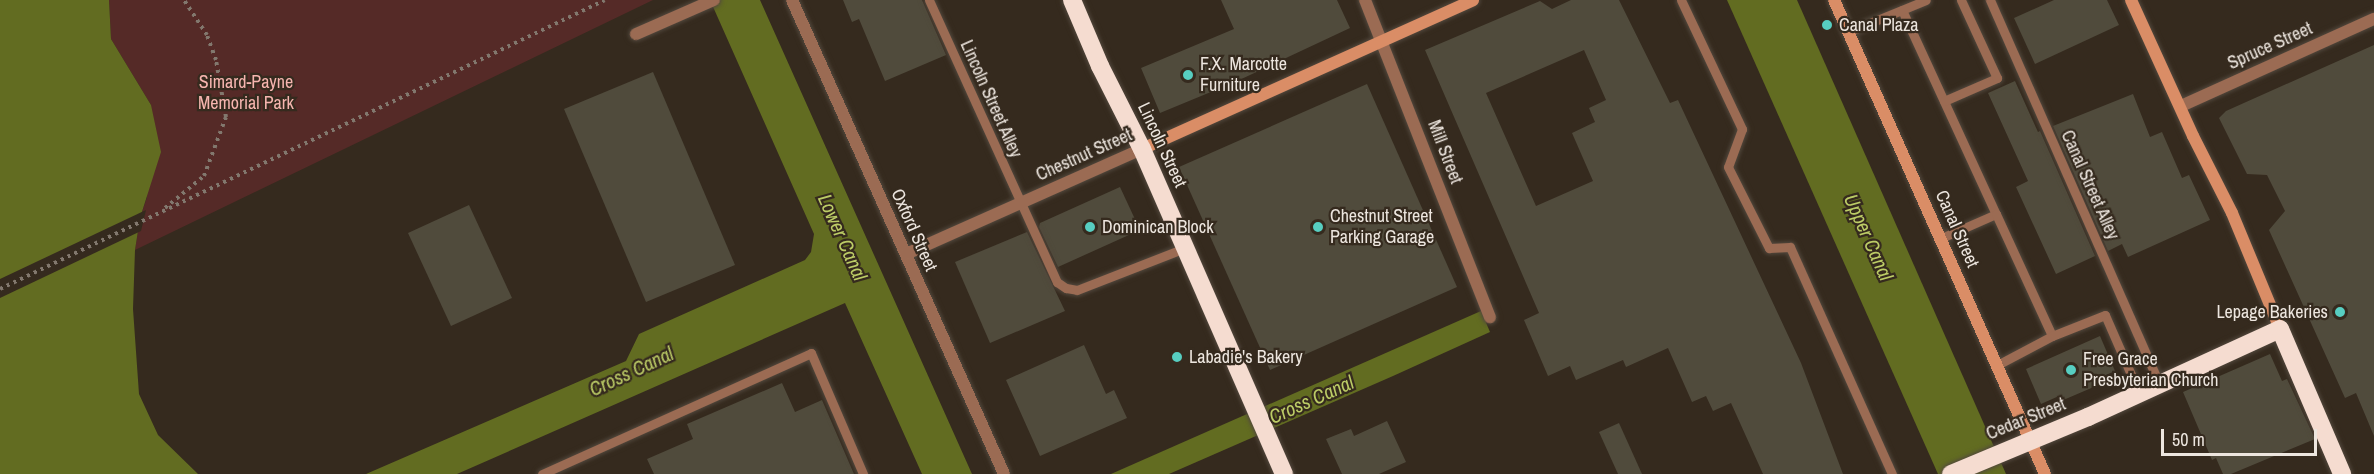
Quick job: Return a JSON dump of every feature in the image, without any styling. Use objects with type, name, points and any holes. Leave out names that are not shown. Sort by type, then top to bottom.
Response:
[{"type":"highway","name":"Lincoln Street","points":[[1072,0],[1100,66],[1142,149],[1284,474]]},
{"type":"highway","name":"Cedar Street","points":[[1951,474],[2029,439],[2088,417],[2280,329]]},
{"type":"highway","points":[[2280,329],[2342,474]]},
{"type":"main road","name":"Chestnut Street","points":[[1142,149],[1473,0]]},
{"type":"main road","name":"Canal Street","points":[[1834,0],[2045,474]]},
{"type":"main road","points":[[2131,0],[2232,213],[2280,329]]},
{"type":"street","name":"Oxford Street","points":[[792,0],[1004,474]]},
{"type":"street","name":"Mill Street","points":[[1365,0],[1490,317]]},
{"type":"street","points":[[636,34],[710,2]]},
{"type":"street","name":"Spruce Street","points":[[2181,106],[2374,19]]},
{"type":"street","name":"Chestnut Street","points":[[906,255],[1142,149]]},
{"type":"lane","name":"Lincoln Street Alley","points":[[929,0],[1057,282],[1066,288],[1077,290],[1185,248]]},
{"type":"lane","points":[[1681,0],[1742,129],[1728,167],[1769,248],[1790,247],[1892,474]]},
{"type":"lane","points":[[1848,32],[1926,0]]},
{"type":"lane","points":[[1944,101],[1997,78],[1961,0]]},
{"type":"lane","name":"Canal Street Alley","points":[[1990,0],[2159,384]]},
{"type":"lane","points":[[1902,10],[2052,336]]},
{"type":"lane","points":[[1941,238],[1996,214]]},
{"type":"lane","points":[[1997,364],[2052,336],[2105,315],[2139,393]]},
{"type":"lane","points":[[542,474],[811,353],[863,474]]},
{"type":"path","points":[[160,213],[204,177],[226,117],[216,60],[207,35],[184,0]]},
{"type":"path","points":[[0,289],[605,0]]},
{"type":"green space","name":"Simard-Payne Memorial Park","points":[[109,0],[653,0],[135,250],[140,218],[147,197],[151,105],[111,39]]},
{"type":"water","points":[[0,0],[109,0],[111,39],[151,105],[161,152],[140,218],[135,250],[133,309],[139,394],[158,435],[198,474],[0,474]]},
{"type":"water","points":[[710,0],[760,0],[972,474],[922,474],[845,303],[457,474],[366,474],[626,361],[639,334],[805,260],[811,252],[814,234]]},
{"type":"water","name":"Upper Canal","points":[[1727,0],[1797,0],[2006,474],[1938,474]]},
{"type":"water","name":"Cross Canal","points":[[1481,311],[1490,332],[1393,376],[1169,474],[1111,474]]},
{"type":"pier","points":[[146,210],[141,231],[0,298],[0,279]]},
{"type":"building","points":[[843,0],[922,0],[946,55],[885,81],[859,19],[852,22]]},
{"type":"building","points":[[1221,0],[1337,0],[1350,28],[1235,82],[1160,113],[1141,68],[1234,29]]},
{"type":"building","points":[[1571,0],[1619,0],[1670,103],[1678,100],[1801,363],[1843,474],[1763,474],[1731,403],[1713,411],[1706,396],[1692,402],[1668,348],[1626,367],[1623,360],[1576,380],[1570,366],[1548,376],[1524,320],[1539,313],[1425,50],[1540,1],[1552,9]],"holes":[[[1584,50],[1606,100],[1589,108],[1595,122],[1572,133],[1593,181],[1536,206],[1486,93]]]},
{"type":"building","points":[[2054,0],[2107,0],[2119,25],[2035,64],[2014,18]]},
{"type":"building","name":"Lepage Bakeries","points":[[2374,45],[2374,436],[2356,393],[2345,398],[2269,230],[2285,211],[2267,175],[2247,174],[2219,118],[2226,111]]},
{"type":"building","points":[[653,72],[735,265],[646,302],[564,109]]},
{"type":"building","points":[[2015,81],[2038,132],[2040,131],[2095,256],[2056,274],[2016,187],[2028,181],[1988,93]]},
{"type":"building","name":"Chestnut Street Parking Garage","points":[[1367,84],[1457,287],[1270,370],[1179,167]]},
{"type":"building","points":[[2133,94],[2150,137],[2162,132],[2182,178],[2189,175],[2210,220],[2128,257],[2122,244],[2108,251],[2053,126]]},
{"type":"building","name":"Dominican Block","points":[[1120,187],[1140,230],[1058,267],[1039,227],[1040,223]]},
{"type":"building","points":[[469,205],[512,298],[451,326],[408,233]]},
{"type":"building","points":[[1027,232],[1065,311],[990,343],[955,262]]},
{"type":"building","name":"Free Grace Presbyterian Church","points":[[2100,336],[2115,371],[2093,381],[2096,386],[2061,401],[2059,396],[2041,404],[2026,369]]},
{"type":"building","points":[[1084,345],[1106,394],[1114,390],[1127,418],[1040,456],[1006,380]]},
{"type":"building","points":[[2270,354],[2282,381],[2287,379],[2315,439],[2231,474],[2223,474],[2216,458],[2212,460],[2183,392]]},
{"type":"building","points":[[782,383],[795,412],[822,400],[854,474],[654,474],[647,459],[693,439],[687,424]]},
{"type":"building","points":[[1387,421],[1406,462],[1379,474],[1342,474],[1326,439],[1351,429],[1354,436]]},
{"type":"building","points":[[1619,423],[1642,474],[1618,474],[1599,432]]},
{"type":"place","name":"Canal Plaza","points":[[1827,25]]},
{"type":"place","name":"F.X. Marcotte Furniture","points":[[1188,75]]},
{"type":"place","name":"Dominican Block","points":[[1090,227]]},
{"type":"place","name":"Chestnut Street Parking Garage","points":[[1318,227]]},
{"type":"place","name":"Lepage Bakeries","points":[[2340,312]]},
{"type":"place","name":"Labadie's Bakery","points":[[1177,357]]},
{"type":"place","name":"Free Grace Presbyterian Church","points":[[2071,370]]},
{"type":"water label","name":"Lower Canal","points":[[843,237]]}]
